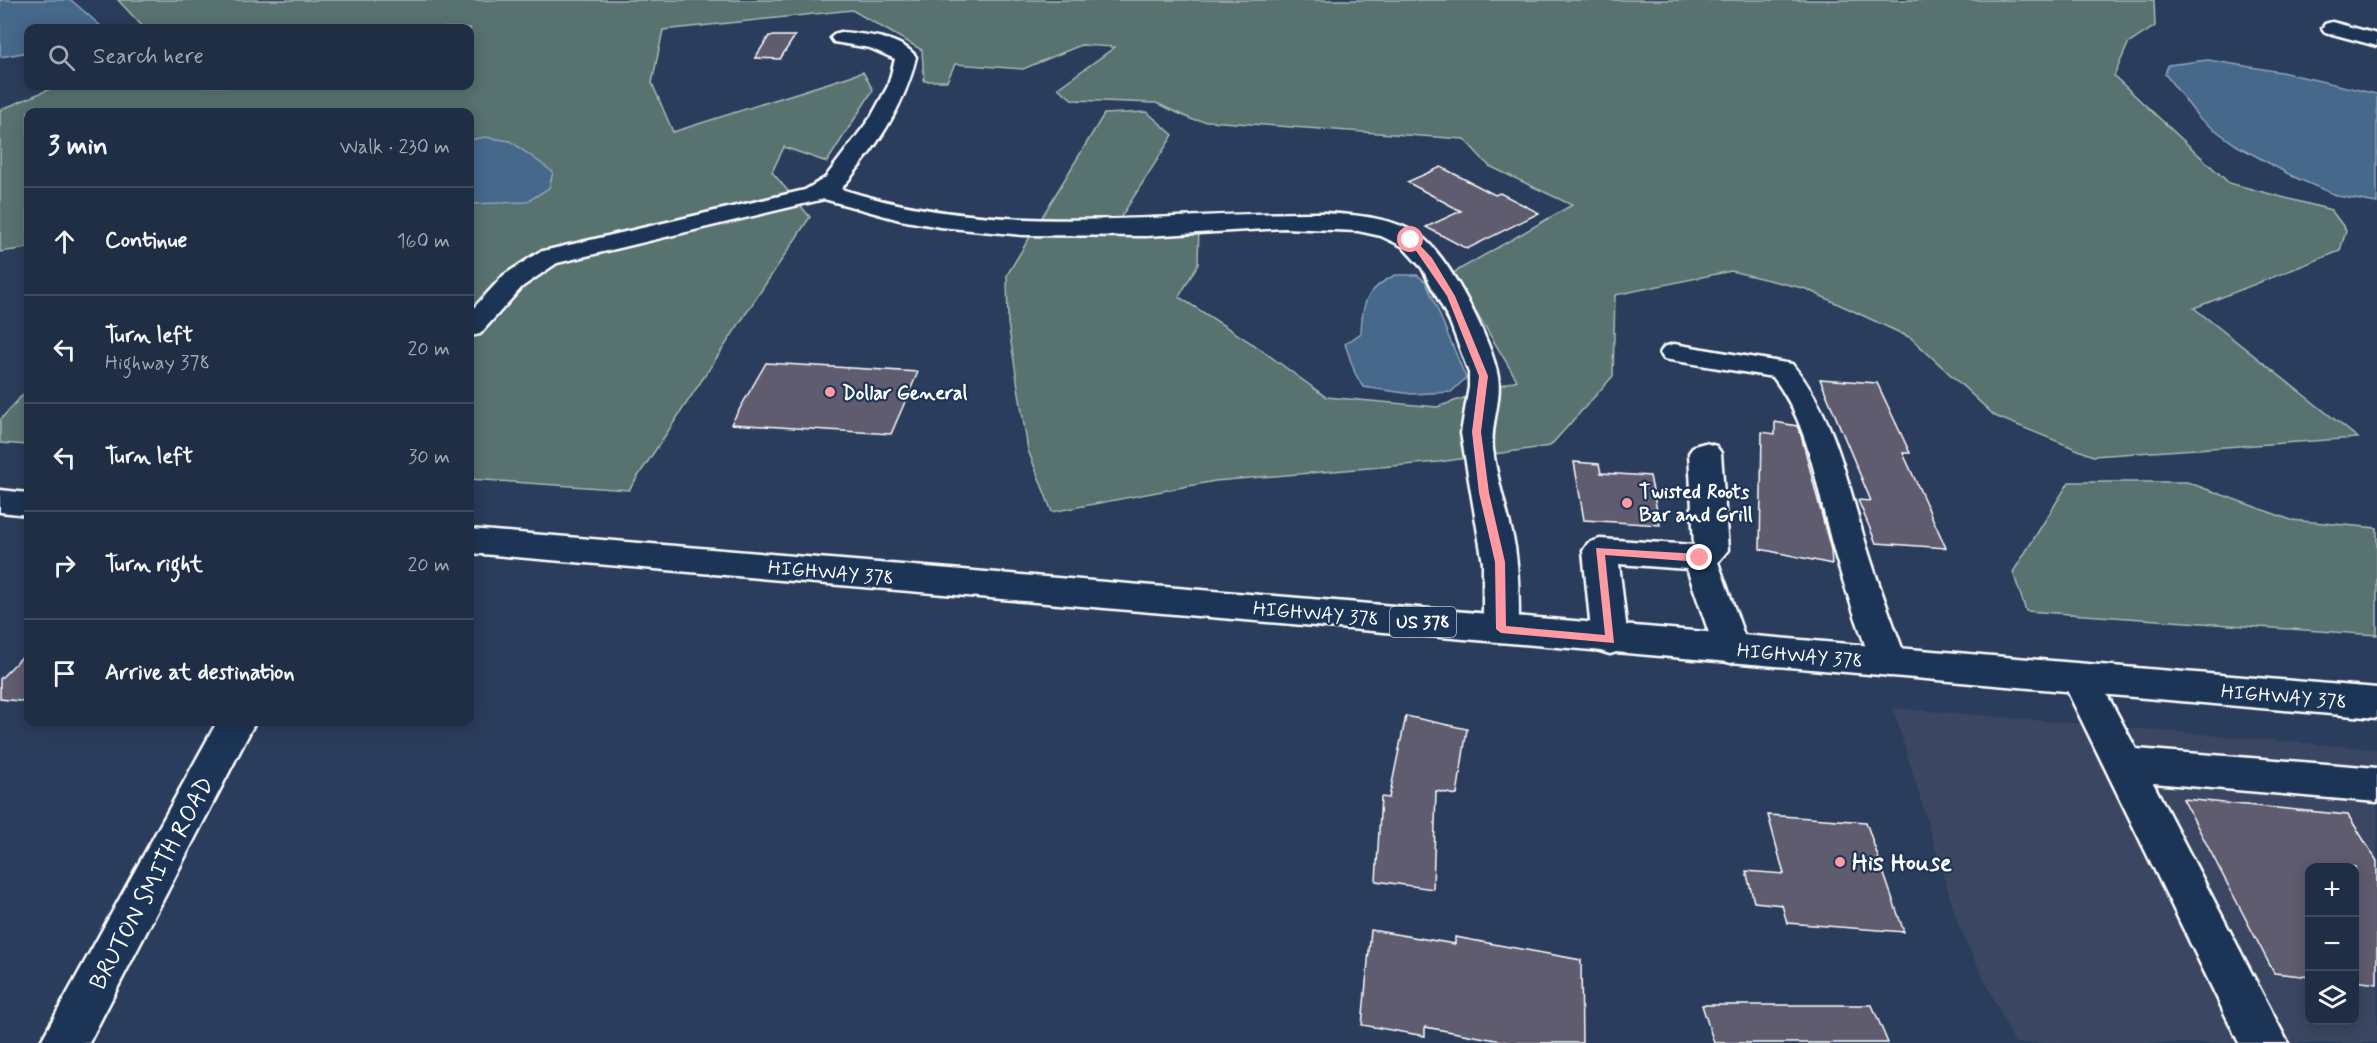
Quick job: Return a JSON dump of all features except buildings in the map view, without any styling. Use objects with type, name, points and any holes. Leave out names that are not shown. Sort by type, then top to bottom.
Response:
[{"type":"main road","points":[[2332,28],[2377,40]]},
{"type":"main road","points":[[474,324],[513,281],[548,257],[813,195],[833,183],[880,119],[898,86],[906,57],[892,48],[865,40],[841,38]]},
{"type":"main road","points":[[821,190],[850,201],[913,216],[1008,226],[1146,228],[1338,220],[1391,230],[1411,240],[1429,260],[1451,296],[1484,376],[1476,432],[1484,493],[1500,562],[1501,629]]},
{"type":"main road","points":[[1674,353],[1782,370],[1792,381],[1808,412],[1828,464],[1849,542],[1889,662]]},
{"type":"main road","points":[[1610,640],[1600,551],[1700,558],[1711,550],[1705,453]]},
{"type":"main road","points":[[0,501],[24,504]]},
{"type":"main road","name":"HIGHWAY 378","points":[[474,541],[2377,704]]},
{"type":"main road","points":[[1700,558],[1731,650]]},
{"type":"main road","points":[[2080,678],[2264,1043]]},
{"type":"main road","name":"BRUTON SMITH ROAD","points":[[64,1043],[234,726]]},
{"type":"main road","points":[[2123,764],[2377,785]]},
{"type":"shaded area","points":[[0,0],[71,0],[98,24],[24,24],[24,53],[0,57]]},
{"type":"shaded area","points":[[2208,60],[2281,72],[2377,94],[2377,203],[2338,196],[2294,177],[2236,145],[2199,118],[2165,74],[2168,65]]},
{"type":"shaded area","points":[[485,137],[510,141],[553,172],[549,188],[527,202],[474,204],[474,139]]},
{"type":"shaded area","points":[[1395,275],[1417,275],[1426,282],[1466,378],[1451,392],[1412,394],[1363,387],[1355,373],[1345,344],[1361,333],[1365,304],[1372,291]]},
{"type":"shaded area","points":[[1893,708],[2377,749],[2377,1043],[2015,1043],[1959,927]]},
{"type":"green space","points":[[118,0],[2154,0],[2155,26],[2128,44],[2114,76],[2229,183],[2331,210],[2346,230],[2340,251],[2194,308],[2358,438],[2093,456],[1995,416],[1911,338],[1806,289],[1731,271],[1615,295],[1613,376],[1550,446],[1439,462],[1215,481],[1052,512],[1028,450],[1008,323],[1007,275],[1104,114],[1147,112],[1173,135],[1119,220],[1199,224],[1198,264],[1179,297],[1256,346],[1326,397],[1437,407],[1517,380],[1453,273],[1572,205],[1489,166],[1464,139],[1193,120],[1156,103],[1073,100],[1058,88],[1115,47],[1081,45],[1023,69],[955,64],[947,81],[924,81],[922,50],[852,10],[663,30],[652,83],[673,132],[863,72],[873,90],[827,162],[784,147],[772,172],[810,217],[629,490],[474,479],[474,108],[24,108],[24,249],[0,252],[0,110],[48,90],[474,90],[474,24],[140,24]]},
{"type":"green space","points":[[24,393],[24,445],[0,443],[0,420]]},
{"type":"green space","points":[[2069,482],[2187,482],[2291,520],[2377,528],[2377,635],[2026,611],[2013,572]]},
{"type":"place","name":"Dollar General","points":[[830,392]]},
{"type":"place","name":"Twisted Roots Bar and Grill","points":[[1627,503]]},
{"type":"place","name":"His House","points":[[1840,862]]},
{"type":"route","points":[[1411,240],[1429,260],[1451,296],[1484,376],[1476,432],[1484,493],[1500,562],[1501,629],[1610,640],[1600,551],[1700,558]]}]
